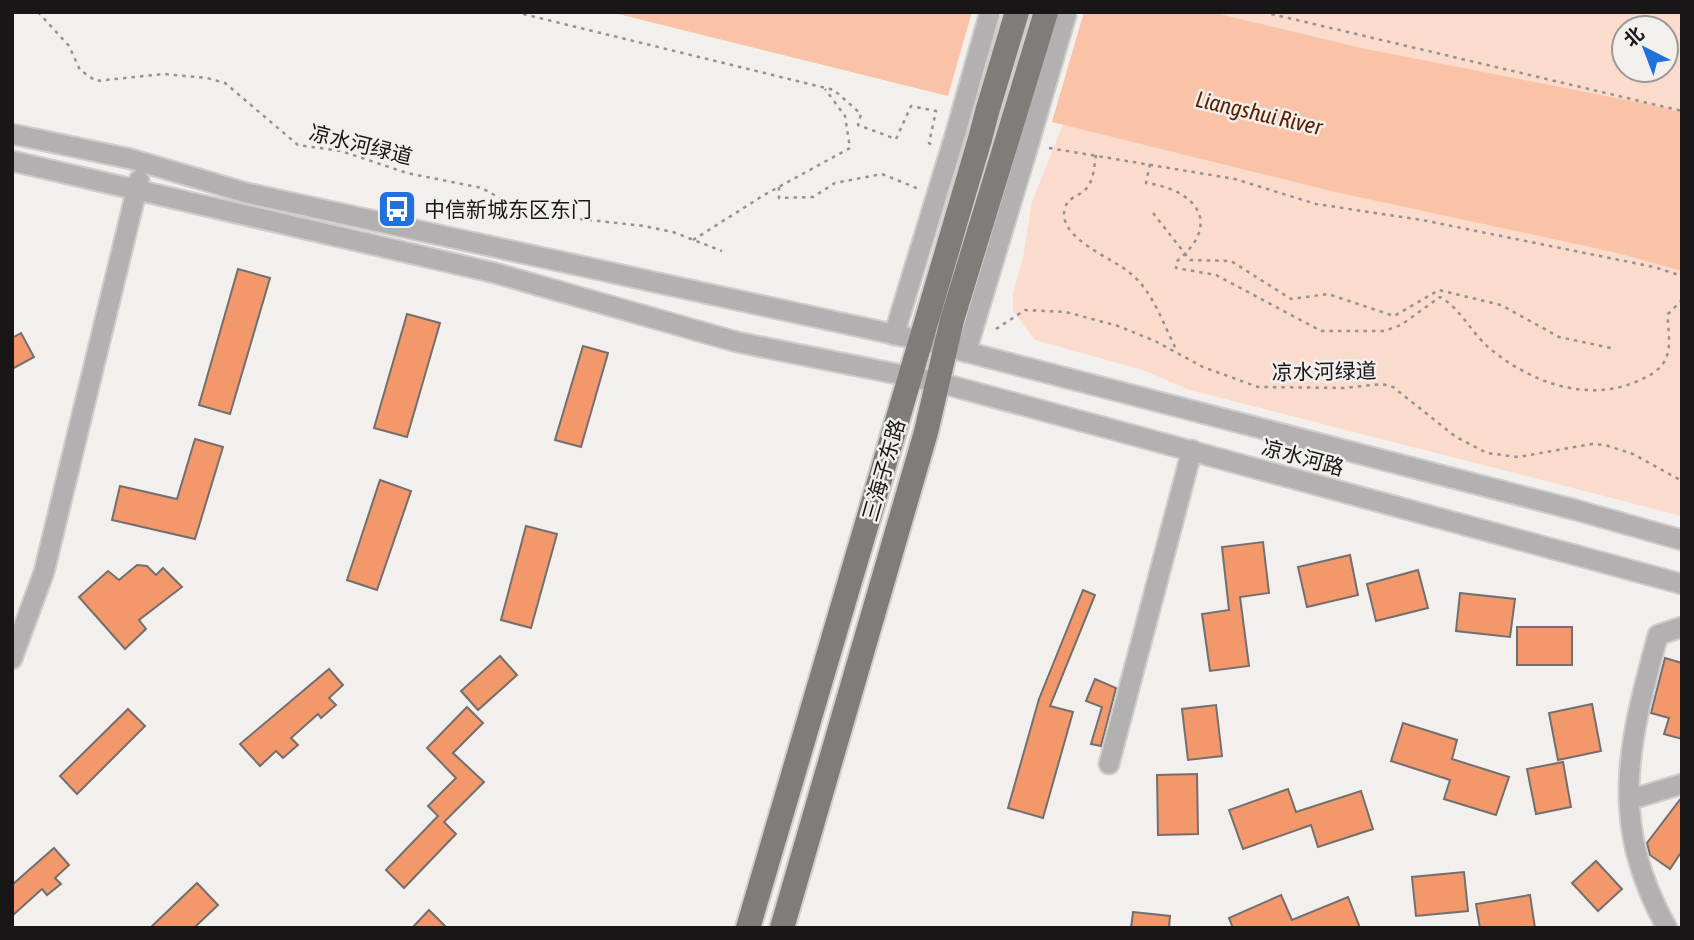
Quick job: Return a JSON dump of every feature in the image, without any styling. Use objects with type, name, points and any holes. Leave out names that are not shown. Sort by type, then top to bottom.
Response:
[{"type":"main road","name":"三海子东路","points":[[748,928],[911,375],[959,140],[987,112],[1017,12]]},
{"type":"main road","name":"三海子东路","points":[[782,928],[926,432],[937,382],[956,350],[1018,154],[1013,121],[1046,12]]},
{"type":"street","points":[[894,335],[959,140],[990,12]]},
{"type":"street","points":[[1018,154],[1067,12]]},
{"type":"street","name":"凉水河路","points":[[12,134],[143,164],[247,193],[920,340],[1576,510],[1682,541]]},
{"type":"street","name":"凉水河路","points":[[12,161],[495,274],[737,342],[911,375],[1682,584]]},
{"type":"street","points":[[12,659],[44,572],[143,164]]},
{"type":"street","points":[[1109,764],[1192,450]]},
{"type":"street","points":[[1667,928],[1651,898],[1628,818],[1630,760],[1639,702],[1658,635],[1682,627]]},
{"type":"street","points":[[1629,800],[1682,784]]},
{"type":"path","name":"凉水河绿道","points":[[38,12],[69,46],[80,70],[96,81],[145,74],[207,78],[225,83],[298,145],[341,151],[407,173],[482,188],[519,209],[535,214],[644,226],[722,251]]},
{"type":"path","points":[[515,12],[834,90],[861,114],[858,125],[896,139],[911,106],[936,111],[929,143],[959,140]]},
{"type":"path","points":[[1263,12],[1682,111]]},
{"type":"path","points":[[693,240],[779,187],[850,149],[845,116],[825,88]]},
{"type":"path","points":[[932,122],[938,122]]},
{"type":"path","points":[[1049,148],[1235,180],[1316,204],[1422,220],[1654,267],[1682,276]]},
{"type":"path","points":[[1096,155],[1092,179],[1085,190],[1070,199],[1064,209],[1066,222],[1074,235],[1092,250],[1129,271],[1142,283],[1178,354]]},
{"type":"path","points":[[1150,164],[1146,183],[1171,187],[1182,194],[1195,206],[1202,221],[1200,232],[1176,262],[1176,268],[1216,275],[1297,321],[1321,331],[1384,331],[1401,325],[1440,298],[1450,303],[1473,332],[1506,360],[1528,373],[1566,388],[1591,392],[1632,383],[1654,373],[1668,352],[1668,314],[1682,300]]},
{"type":"path","points":[[779,187],[779,198],[792,200],[813,197],[835,183],[882,174],[926,191]]},
{"type":"path","points":[[1153,213],[1191,260],[1231,261],[1291,299],[1328,294],[1394,316],[1439,290],[1501,304],[1559,337],[1611,348]]},
{"type":"path","name":"凉水河绿道","points":[[996,329],[1025,310],[1066,312],[1118,326],[1213,372],[1258,387],[1344,388],[1382,384],[1393,387],[1456,438],[1500,457],[1605,445],[1633,454],[1682,481]]},
{"type":"shaded area","points":[[1212,12],[1682,12],[1682,113],[1366,49]]},
{"type":"shaded area","points":[[1063,124],[1330,191],[1613,252],[1682,271],[1682,516],[1190,390],[1143,370],[1035,340],[1013,311],[1013,293],[1023,258],[1032,202]]},
{"type":"water","name":"Liangshui River","points":[[610,12],[1212,12],[1366,49],[1662,107],[1682,113],[1682,271],[1613,252],[1330,191]]},
{"type":"pier","points":[[972,12],[1084,12],[1051,125],[947,99]]},
{"type":"building","points":[[238,269],[270,278],[230,414],[199,405]]},
{"type":"building","points":[[407,314],[440,323],[407,437],[374,428]]},
{"type":"building","points":[[21,333],[34,357],[12,369],[12,338]]},
{"type":"building","points":[[583,346],[608,353],[581,447],[555,440]]},
{"type":"building","points":[[195,439],[223,447],[195,539],[112,520],[120,486],[177,499]]},
{"type":"building","points":[[380,480],[411,491],[377,590],[347,580]]},
{"type":"building","points":[[526,526],[557,534],[531,628],[501,620]]},
{"type":"building","points":[[1263,542],[1269,593],[1240,597],[1249,666],[1210,671],[1202,614],[1229,610],[1222,547]]},
{"type":"building","points":[[1350,555],[1358,595],[1307,607],[1298,567]]},
{"type":"building","points":[[137,565],[147,566],[156,575],[163,568],[182,587],[139,620],[146,629],[125,649],[79,597],[108,571],[119,580]]},
{"type":"building","points":[[1418,570],[1428,608],[1376,621],[1367,584]]},
{"type":"building","points":[[1083,590],[1095,595],[1050,706],[1073,712],[1043,818],[1008,808],[1039,699]]},
{"type":"building","points":[[1460,593],[1515,599],[1510,637],[1456,631]]},
{"type":"building","points":[[1517,627],[1572,627],[1572,665],[1517,665]]},
{"type":"building","points":[[500,656],[517,675],[478,710],[461,691]]},
{"type":"building","points":[[1665,658],[1682,663],[1682,739],[1664,734],[1669,718],[1651,713]]},
{"type":"building","points":[[329,669],[343,685],[329,698],[336,705],[321,718],[318,714],[291,738],[298,745],[283,758],[276,751],[260,766],[240,744]]},
{"type":"building","points":[[1095,679],[1116,688],[1101,746],[1091,744],[1102,707],[1086,701]]},
{"type":"building","points":[[1592,704],[1601,751],[1558,760],[1549,713]]},
{"type":"building","points":[[1216,705],[1222,756],[1188,760],[1182,709]]},
{"type":"building","points":[[467,707],[483,723],[453,753],[484,782],[444,822],[456,834],[404,888],[386,870],[438,816],[428,806],[456,778],[427,748]]},
{"type":"building","points":[[128,709],[145,726],[77,794],[60,776]]},
{"type":"building","points":[[1403,723],[1457,740],[1452,759],[1509,777],[1496,815],[1444,799],[1450,780],[1391,761]]},
{"type":"building","points":[[1563,762],[1571,807],[1536,814],[1527,769]]},
{"type":"building","points":[[1197,774],[1198,834],[1158,835],[1157,775]]},
{"type":"building","points":[[1288,789],[1296,812],[1361,791],[1373,829],[1318,847],[1311,825],[1243,849],[1229,810]]},
{"type":"building","points":[[1682,797],[1682,851],[1670,869],[1650,855],[1647,843]]},
{"type":"building","points":[[54,848],[69,865],[55,878],[61,884],[47,895],[42,889],[12,916],[12,885]]},
{"type":"building","points":[[1596,861],[1622,889],[1598,911],[1572,883]]},
{"type":"building","points":[[1464,872],[1468,911],[1416,916],[1412,877]]},
{"type":"building","points":[[197,883],[218,905],[194,928],[150,928]]},
{"type":"building","points":[[1281,895],[1292,920],[1348,897],[1360,928],[1233,928],[1229,918]]},
{"type":"building","points":[[1530,895],[1535,928],[1480,928],[1476,904]]},
{"type":"building","points":[[429,910],[447,928],[412,928]]},
{"type":"building","points":[[1133,912],[1170,916],[1169,928],[1131,928]]},
{"type":"place","name":"中信新城东区东门","points":[[397,209]]}]
